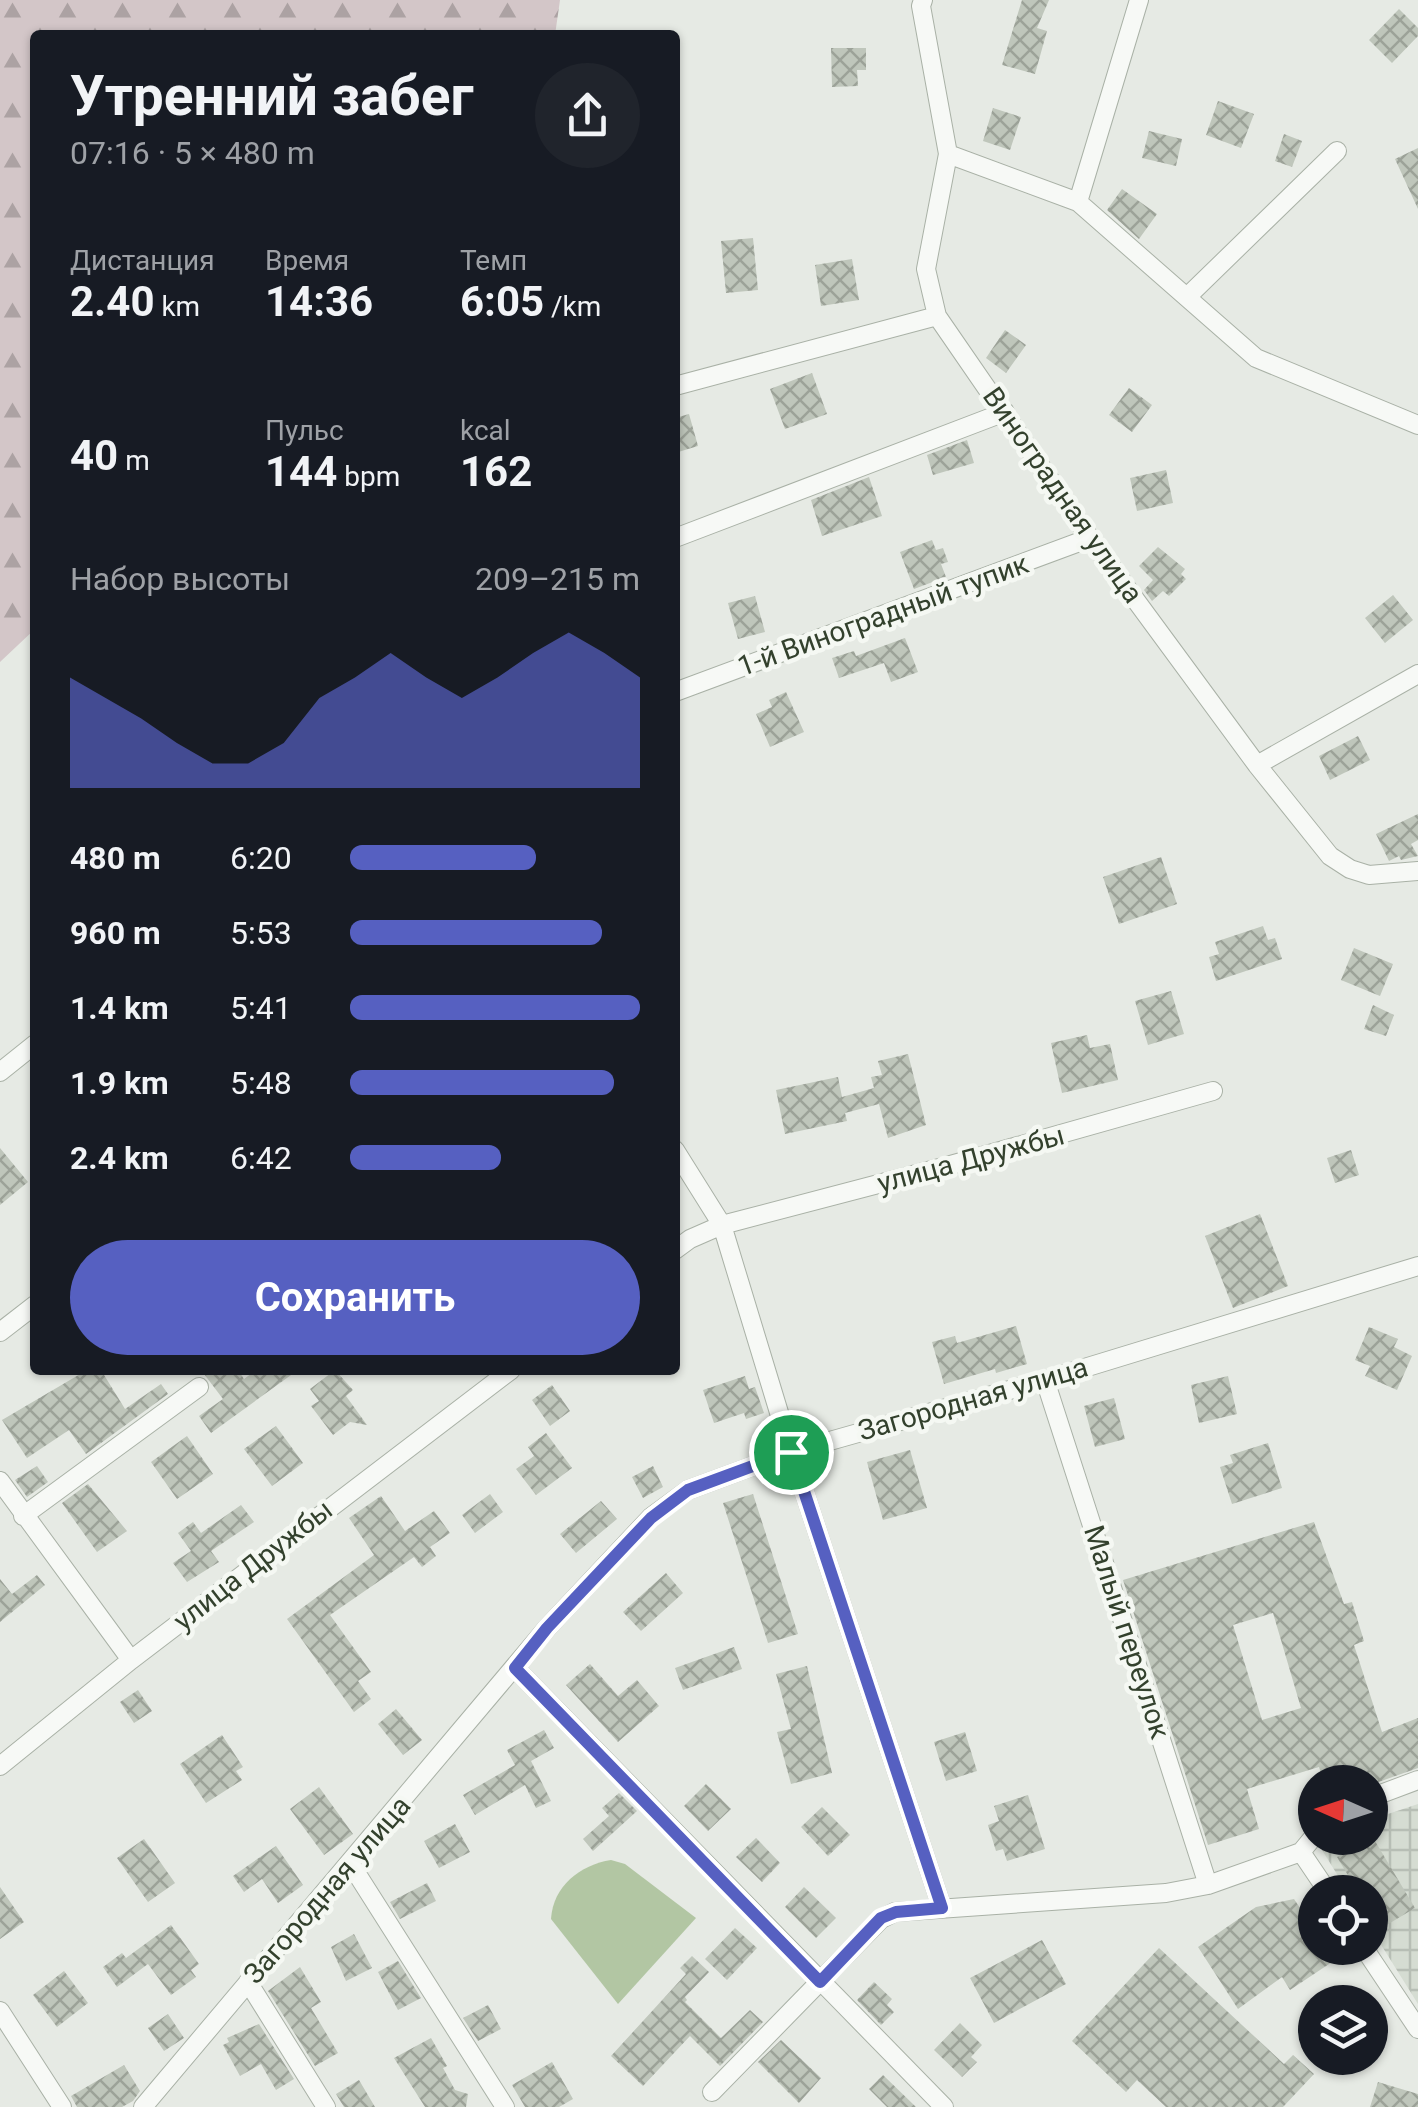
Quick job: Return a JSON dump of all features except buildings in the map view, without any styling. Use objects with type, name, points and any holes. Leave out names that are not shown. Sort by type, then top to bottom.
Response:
[{"type":"street","name":"Виноградная улица","points":[[924,0],[921,6],[948,154],[926,269],[936,316],[1090,538],[1257,765],[1330,856],[1350,869],[1370,874],[1418,871]]},
{"type":"street","points":[[1078,202],[1140,0]]},
{"type":"street","points":[[1188,296],[1337,151]]},
{"type":"street","points":[[948,154],[1078,202],[1256,358],[1418,425]]},
{"type":"street","points":[[680,385],[936,316]]},
{"type":"street","points":[[680,536],[1005,412]]},
{"type":"street","name":"1-й Виноградный тупик","points":[[680,690],[1090,538]]},
{"type":"street","points":[[1257,765],[1418,674]]},
{"type":"street","points":[[0,1072],[30,1048]]},
{"type":"street","name":"улица Дружбы","points":[[680,1246],[722,1225],[1213,1091]]},
{"type":"street","points":[[680,1158],[722,1225],[791,1452],[942,1908]]},
{"type":"street","name":"Загородная улица","points":[[143,2107],[547,1628],[651,1518],[688,1490],[791,1452],[1045,1380],[1418,1266]]},
{"type":"street","points":[[0,1332],[30,1309]]},
{"type":"street","name":"улица Дружбы","points":[[0,1766],[130,1660],[504,1375]]},
{"type":"street","name":"Малый переулок","points":[[1045,1380],[1208,1885]]},
{"type":"street","points":[[23,1516],[198,1387]]},
{"type":"street","points":[[0,1481],[130,1660]]},
{"type":"street","points":[[515,1668],[944,2107]]},
{"type":"street","points":[[1388,1791],[1418,1780]]},
{"type":"street","points":[[712,2092],[881,1918],[896,1912],[1166,1893],[1208,1885],[1298,1853]]},
{"type":"street","points":[[350,1863],[505,2107]]},
{"type":"street","points":[[1375,1965],[1418,2029]]},
{"type":"street","points":[[248,1982],[326,2107]]},
{"type":"street","points":[[0,2012],[62,2107]]},
{"type":"shaded area","points":[[1418,1804],[1418,2004],[1388,1956],[1388,1875],[1337,1875],[1325,1855],[1388,1855],[1388,1814]]},
{"type":"shaded area","points":[[611,1860],[625,1864],[696,1918],[618,2004],[551,1919],[557,1897],[570,1879]]},
{"type":"green space","points":[[0,0],[560,0],[556,30],[30,30],[30,634],[0,662]]},
{"type":"route","points":[[791,1452],[942,1908],[896,1912],[881,1918],[820,1982],[515,1668],[547,1628],[651,1518],[688,1490],[791,1452]]}]
